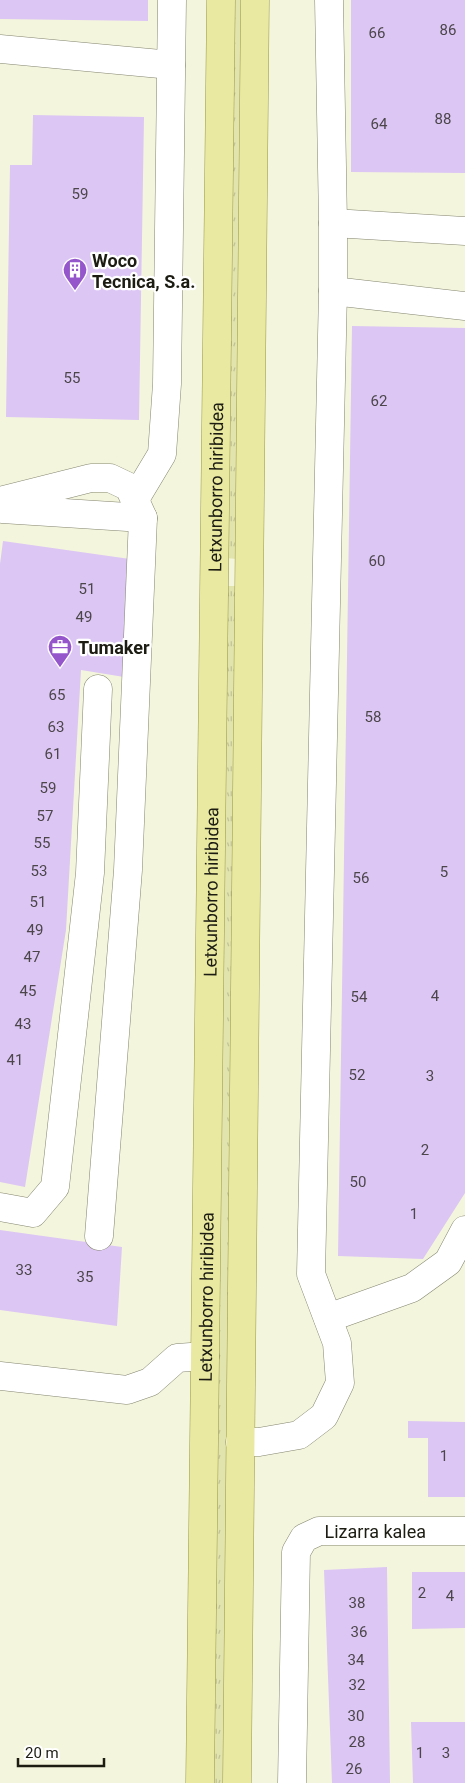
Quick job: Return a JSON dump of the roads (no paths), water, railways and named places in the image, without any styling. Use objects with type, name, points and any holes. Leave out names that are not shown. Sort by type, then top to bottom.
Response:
[{"type":"main road","name":"Letxunborro hiribidea","points":[[200,1783],[221,0]]},
{"type":"main road","name":"Letxunborro hiribidea","points":[[237,1783],[255,0]]},
{"type":"street","points":[[99,1236],[128,870],[139,508],[162,454],[167,384],[172,0]]},
{"type":"street","points":[[240,1442],[259,1442],[299,1435],[324,1416],[340,1383],[336,1343],[311,1274],[334,222],[329,0]]},
{"type":"street","points":[[0,49],[171,65]]},
{"type":"street","points":[[334,222],[465,231]]},
{"type":"street","points":[[333,291],[465,306]]},
{"type":"street","points":[[0,502],[91,478],[110,478],[129,487],[139,508]]},
{"type":"street","points":[[0,508],[139,508]]},
{"type":"street","points":[[0,1207],[33,1213],[55,1187],[90,872],[98,689]]},
{"type":"street","points":[[328,1318],[412,1288],[448,1262],[465,1230]]},
{"type":"street","points":[[0,1376],[127,1390],[150,1382],[177,1358],[205,1356]]},
{"type":"street","name":"Lizarra kalea","points":[[292,1783],[296,1552],[304,1538],[319,1531],[465,1531]]},
{"type":"place","name":"Woco Tecnica, S.a.","points":[[75,291]]},
{"type":"place","name":"Tumaker","points":[[60,668]]}]
